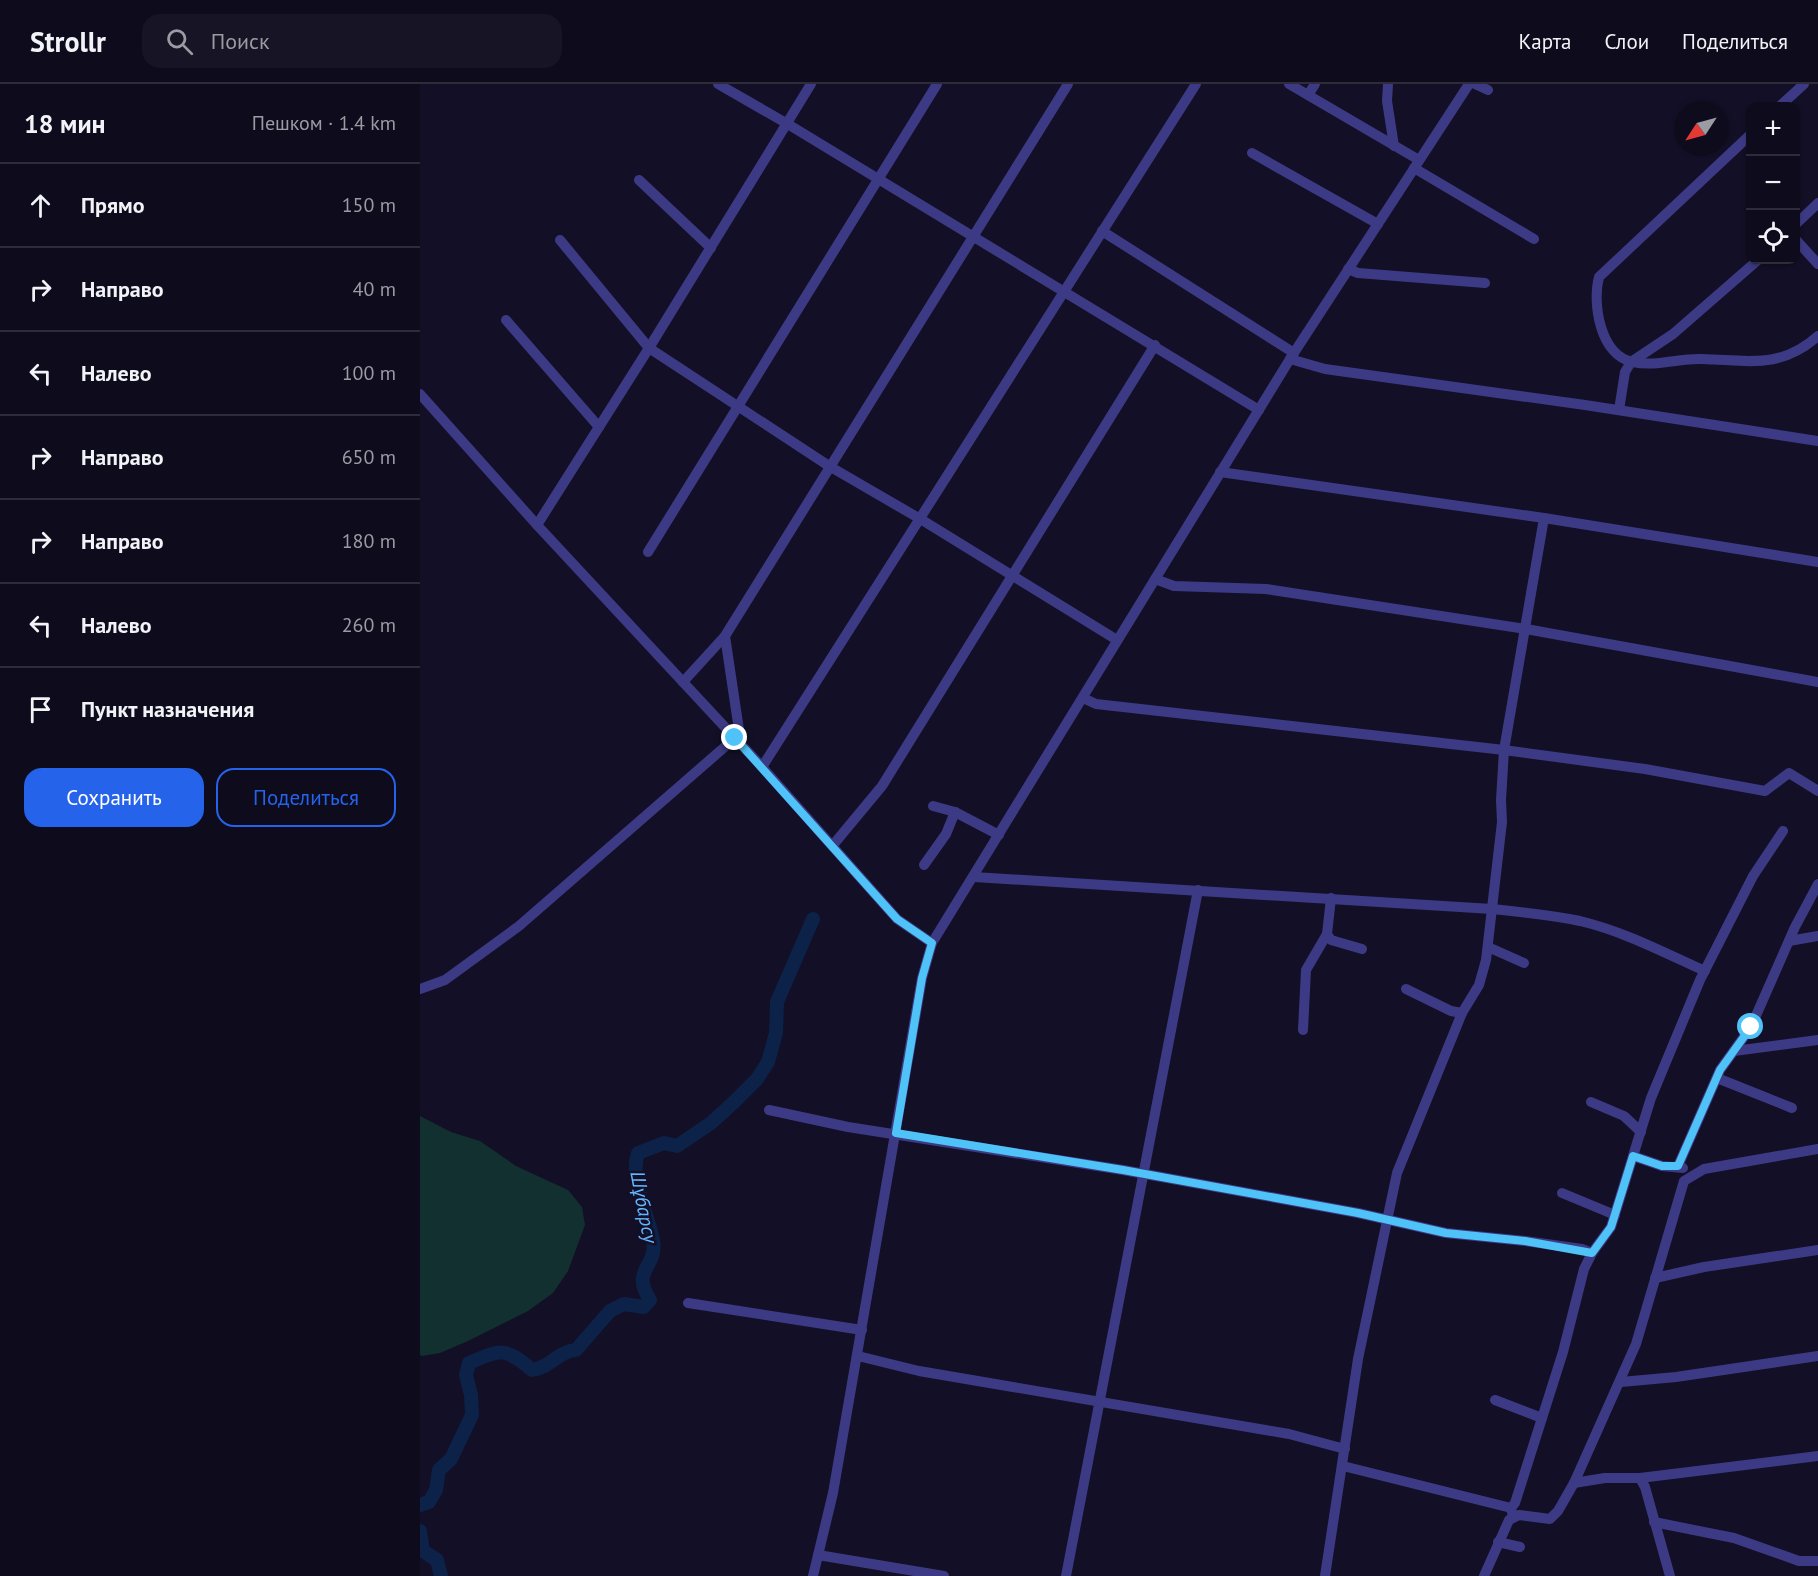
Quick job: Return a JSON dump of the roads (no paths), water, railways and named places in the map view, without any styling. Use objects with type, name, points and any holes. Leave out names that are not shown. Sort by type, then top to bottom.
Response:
[{"type":"street","points":[[718,84],[1155,345],[1259,410]]},
{"type":"street","points":[[537,525],[811,84]]},
{"type":"street","points":[[648,552],[936,84]]},
{"type":"street","points":[[682,682],[725,636],[1068,84]]},
{"type":"street","points":[[762,767],[1197,84]]},
{"type":"street","points":[[1289,84],[1394,146],[1417,164],[1534,238]]},
{"type":"street","points":[[1308,95],[1315,84]]},
{"type":"street","points":[[1388,84],[1387,101],[1394,146]]},
{"type":"street","points":[[813,1576],[833,1493],[922,978],[932,943],[1292,356],[1469,84]]},
{"type":"street","points":[[1475,84],[1488,90]]},
{"type":"street","points":[[1784,102],[1804,84]]},
{"type":"street","points":[[1746,139],[1599,277],[1595,290],[1598,322],[1613,348],[1631,362],[1674,362],[1700,358],[1760,363],[1805,348],[1818,336]]},
{"type":"street","points":[[1252,153],[1378,224]]},
{"type":"street","points":[[639,180],[711,248]]},
{"type":"street","points":[[1800,220],[1818,203]]},
{"type":"street","points":[[1102,231],[1292,356],[1325,369],[1619,410],[1818,441]]},
{"type":"street","points":[[560,240],[649,348],[738,404],[829,466],[922,519],[1117,640]]},
{"type":"street","points":[[1800,244],[1818,264]]},
{"type":"street","points":[[1619,410],[1625,372],[1631,362],[1672,333],[1753,264]]},
{"type":"street","points":[[1348,269],[1358,273],[1429,281],[1485,283]]},
{"type":"street","points":[[506,320],[599,427]]},
{"type":"street","points":[[833,845],[882,786],[1155,345]]},
{"type":"street","points":[[420,394],[537,525],[833,845],[897,919],[932,943]]},
{"type":"street","points":[[1220,472],[1544,518],[1818,562]]},
{"type":"street","points":[[1325,1576],[1358,1359],[1396,1173],[1462,1013],[1479,985],[1488,947],[1502,822],[1504,750],[1544,518]]},
{"type":"street","points":[[1155,579],[1174,586],[1266,589],[1526,629],[1818,682]]},
{"type":"street","points":[[420,989],[445,980],[519,926],[735,738],[739,730],[725,636]]},
{"type":"street","points":[[1083,698],[1096,704],[1504,750],[1645,769],[1765,791],[1789,773],[1818,791]]},
{"type":"street","points":[[933,806],[955,812],[999,835]]},
{"type":"street","points":[[924,865],[946,834],[955,812]]},
{"type":"street","points":[[1484,1576],[1512,1513],[1542,1418],[1584,1269],[1592,1253],[1603,1241],[1615,1215],[1651,1098],[1705,971],[1753,876],[1783,831]]},
{"type":"street","points":[[974,877],[1492,909],[1581,921],[1620,934],[1705,971]]},
{"type":"street","points":[[1678,1166],[1716,1078],[1751,1027],[1789,941],[1818,884]]},
{"type":"street","points":[[1066,1576],[1141,1175],[1198,890]]},
{"type":"street","points":[[1303,1030],[1306,970],[1328,933],[1331,898]]},
{"type":"street","points":[[1328,933],[1335,943],[1362,949]]},
{"type":"street","points":[[1789,941],[1818,936]]},
{"type":"street","points":[[1488,947],[1524,963]]},
{"type":"street","points":[[1406,989],[1451,1011],[1462,1013]]},
{"type":"street","points":[[1734,1051],[1818,1040]]},
{"type":"street","points":[[1716,1078],[1792,1108]]},
{"type":"street","points":[[1592,1102],[1624,1116],[1641,1132]]},
{"type":"street","points":[[769,1110],[848,1127],[896,1133],[1141,1175],[1446,1233],[1525,1241],[1592,1253]]},
{"type":"street","points":[[1342,1467],[1512,1513],[1550,1519],[1558,1511],[1574,1483],[1621,1382],[1636,1344],[1684,1181],[1695,1173],[1818,1149]]},
{"type":"street","points":[[1633,1156],[1662,1166],[1678,1166],[1695,1173]]},
{"type":"street","points":[[1562,1193],[1615,1215]]},
{"type":"street","points":[[1655,1278],[1704,1267],[1818,1250]]},
{"type":"street","points":[[688,1303],[862,1330]]},
{"type":"street","points":[[858,1356],[918,1371],[1289,1434],[1344,1449]]},
{"type":"street","points":[[1621,1382],[1676,1377],[1818,1356]]},
{"type":"street","points":[[1495,1400],[1542,1418]]},
{"type":"street","points":[[1574,1483],[1605,1478],[1640,1478],[1818,1456]]},
{"type":"street","points":[[1640,1478],[1645,1487],[1670,1576]]},
{"type":"street","points":[[1654,1522],[1734,1538],[1799,1562],[1818,1560]]},
{"type":"street","points":[[1498,1542],[1520,1548]]},
{"type":"street","points":[[818,1555],[944,1576]]},
{"type":"waterway","name":"Шұбарсу","points":[[420,1505],[429,1502],[436,1490],[439,1470],[451,1459],[472,1415],[471,1395],[466,1375],[469,1363],[489,1355],[502,1353],[515,1357],[532,1370],[538,1369],[564,1353],[576,1350],[610,1311],[624,1304],[644,1307],[650,1300],[645,1290],[643,1275],[652,1257],[653,1240],[637,1185],[638,1153],[664,1143],[677,1146],[711,1123],[757,1079],[768,1062],[776,1033],[777,1002],[813,919]]},
{"type":"waterway","name":"Шұбарсу","points":[[420,1531],[423,1551],[437,1560],[441,1576]]}]
